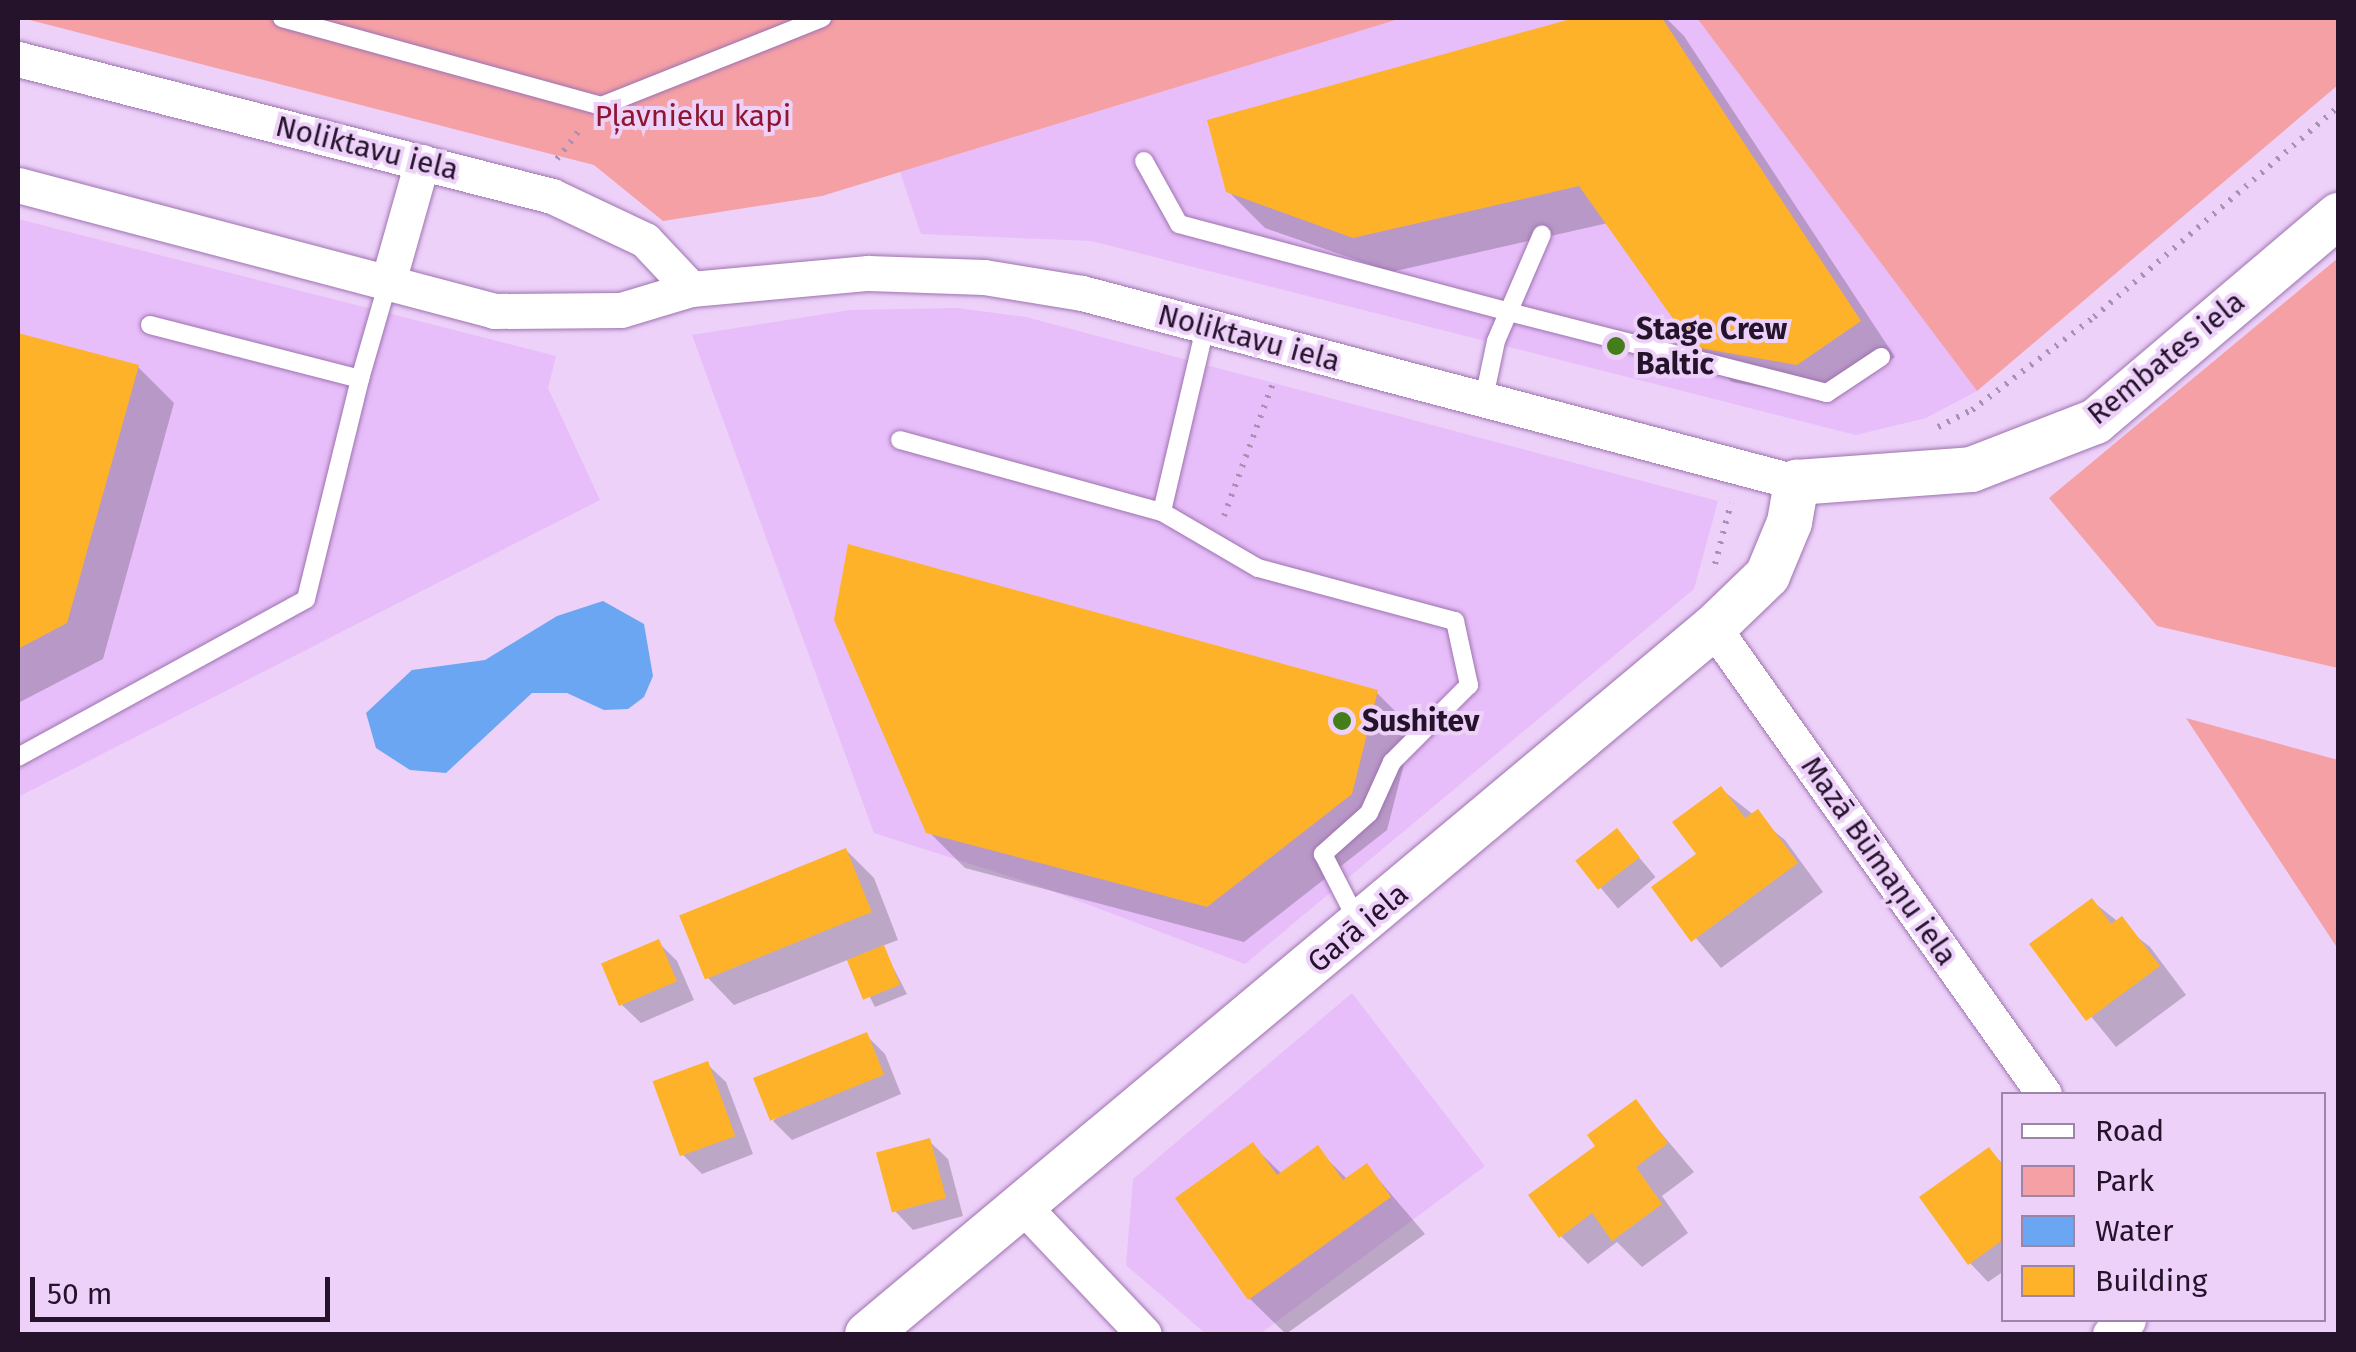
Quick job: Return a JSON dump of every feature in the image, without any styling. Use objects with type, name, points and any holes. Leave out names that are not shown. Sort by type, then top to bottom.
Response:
[{"type":"street","name":"Noliktavu iela","points":[[18,58],[546,194],[644,240],[692,289]]},
{"type":"street","points":[[388,282],[422,162]]},
{"type":"street","name":"Noliktavu iela","points":[[18,186],[494,311],[621,310],[692,289],[868,274],[984,277],[1082,294],[1796,482]]},
{"type":"street","name":"Rembates iela","points":[[1796,482],[1971,470],[2095,421],[2338,215]]},
{"type":"street","name":"Garā iela","points":[[868,1334],[1020,1203],[1361,926],[1714,627],[1766,574],[1789,522],[1796,482]]},
{"type":"street","name":"Mazā Būmaņu iela","points":[[1714,627],[2043,1092]]},
{"type":"street","points":[[1020,1203],[1144,1334]]},
{"type":"lane","points":[[282,18],[601,106],[822,18]]},
{"type":"lane","points":[[1144,161],[1180,224],[1509,312],[1827,394],[1881,357]]},
{"type":"lane","points":[[1484,398],[1509,312],[1542,234]]},
{"type":"lane","points":[[18,757],[306,599],[388,282]]},
{"type":"lane","points":[[150,325],[360,379]]},
{"type":"lane","points":[[1162,512],[1206,328]]},
{"type":"lane","points":[[900,440],[1162,512],[1258,568],[1455,621],[1469,685],[1392,762],[1370,813],[1323,854],[1361,926]]},
{"type":"path","points":[[546,194],[558,156],[601,106]]},
{"type":"path","points":[[1923,434],[1972,410],[2094,317],[2338,107]]},
{"type":"path","points":[[1214,542],[1286,349]]},
{"type":"path","points":[[1712,572],[1741,468]]},
{"type":"shaded area","points":[[1402,18],[1697,18],[1977,391],[1926,418],[1856,435],[1091,241],[921,234],[900,172]]},
{"type":"shaded area","points":[[18,219],[556,356],[548,388],[600,500],[18,797]]},
{"type":"shaded area","points":[[957,308],[1026,317],[1718,501],[1694,589],[1245,964],[1039,886],[874,833],[692,335],[850,310]]},
{"type":"shaded area","points":[[1352,993],[1485,1166],[1260,1334],[1206,1334],[1126,1265],[1133,1179]]},
{"type":"green space","name":"Pļavnieku kapi","points":[[22,18],[1402,18],[822,196],[663,221],[594,165]]},
{"type":"green space","points":[[1697,18],[2338,18],[2338,85],[1977,391]]},
{"type":"green space","points":[[2338,258],[2338,668],[2157,626],[2049,498]]},
{"type":"green space","points":[[2186,718],[2338,760],[2338,949]]},
{"type":"water","points":[[603,601],[644,624],[653,676],[644,697],[628,709],[604,710],[567,693],[532,693],[446,773],[410,770],[376,748],[366,713],[412,670],[485,660],[557,616]]},
{"type":"building","points":[[1574,18],[1662,18],[1861,321],[1797,365],[1693,347],[1579,186],[1353,238],[1226,192],[1207,120]]},
{"type":"building","points":[[18,333],[139,365],[67,623],[18,649]]},
{"type":"building","points":[[848,544],[1378,690],[1352,794],[1207,907],[926,833],[834,620]]},
{"type":"building","points":[[1721,786],[1745,818],[1758,809],[1798,863],[1691,942],[1651,887],[1696,854],[1672,822]]},
{"type":"building","points":[[1617,828],[1640,857],[1598,890],[1575,861]]},
{"type":"building","points":[[846,848],[872,912],[705,979],[679,915]]},
{"type":"building","points":[[2092,898],[2111,924],[2122,916],[2160,966],[2086,1021],[2029,944]]},
{"type":"building","points":[[659,939],[677,981],[619,1006],[601,964]]},
{"type":"building","points":[[884,945],[900,985],[863,1000],[847,960]]},
{"type":"building","points":[[867,1032],[884,1075],[770,1121],[753,1078]]},
{"type":"building","points":[[708,1061],[735,1136],[680,1156],[653,1081]]},
{"type":"building","points":[[1636,1099],[1668,1143],[1636,1167],[1662,1204],[1612,1241],[1592,1213],[1559,1238],[1528,1195],[1595,1146],[1587,1135]]},
{"type":"building","points":[[930,1138],[946,1198],[892,1212],[876,1152]]},
{"type":"building","points":[[1253,1142],[1277,1175],[1318,1145],[1343,1180],[1367,1163],[1391,1197],[1248,1300],[1175,1198]]},
{"type":"building","points":[[1989,1147],[2001,1163],[2001,1241],[1968,1265],[1919,1197]]},
{"type":"place","name":"Stage Crew Baltic","points":[[1616,346]]},
{"type":"place","name":"Sushitev","points":[[1342,721]]}]
